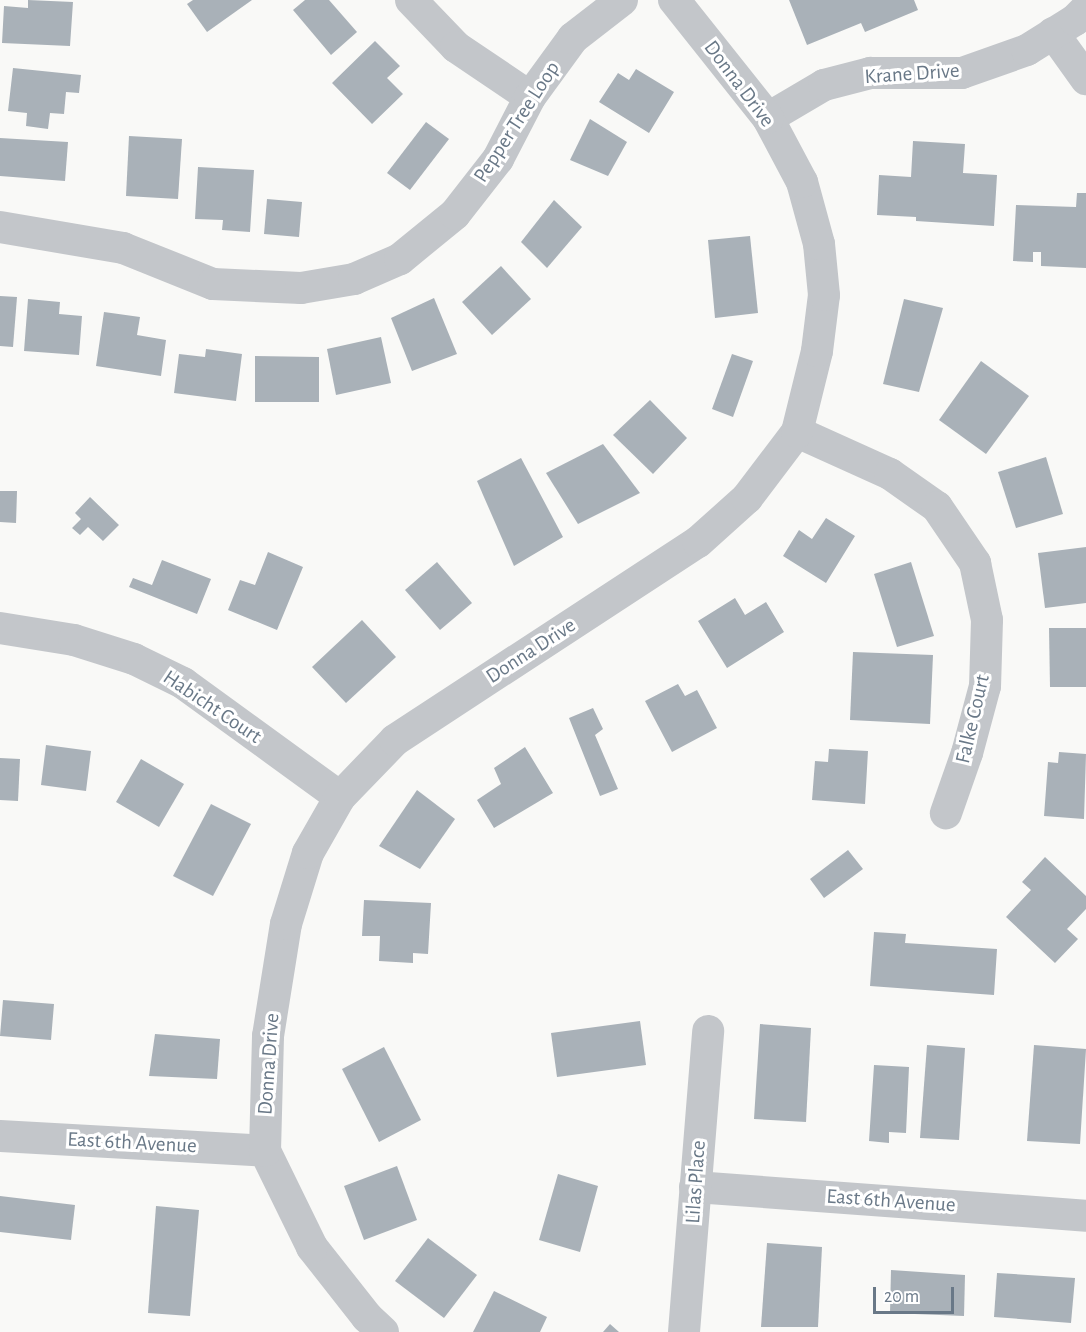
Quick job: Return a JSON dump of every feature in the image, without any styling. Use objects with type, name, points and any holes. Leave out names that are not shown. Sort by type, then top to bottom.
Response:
[{"type":"street","points":[[411,0],[456,47],[530,97]]},
{"type":"street","name":"Pepper Tree Loop","points":[[0,227],[123,248],[213,284],[302,288],[354,279],[400,259],[455,214],[498,159],[530,97],[573,38],[622,0]]},
{"type":"street","name":"Donna Drive","points":[[383,1332],[367,1317],[312,1247],[265,1151],[268,1036],[286,924],[308,853],[340,797],[395,740],[698,542],[747,498],[797,432],[817,351],[824,296],[819,244],[802,182],[768,118],[674,0]]},
{"type":"street","name":"Krane Drive","points":[[768,118],[824,85],[870,73],[962,73],[1028,50],[1086,9]]},
{"type":"street","points":[[1053,33],[1086,79]]},
{"type":"street","name":"Falke Court","points":[[797,432],[890,474],[937,507],[975,563],[987,620],[985,686],[967,753],[946,813]]},
{"type":"street","name":"Habicht Court","points":[[0,628],[74,640],[134,659],[183,683],[340,797]]},
{"type":"street","name":"Lilas Place","points":[[684,1332],[708,1031]]},
{"type":"street","name":"East 6th Avenue","points":[[0,1136],[265,1151]]},
{"type":"street","name":"East 6th Avenue","points":[[695,1186],[1086,1216]]},
{"type":"building","points":[[28,0],[73,2],[70,46],[2,43],[4,6],[28,8]]},
{"type":"building","points":[[193,0],[252,0],[207,32],[187,4]]},
{"type":"building","points":[[305,0],[329,0],[357,32],[331,55],[293,10]]},
{"type":"building","points":[[789,0],[914,0],[918,10],[865,32],[861,23],[807,45]]},
{"type":"building","points":[[375,41],[400,66],[387,78],[403,94],[372,124],[332,83]]},
{"type":"building","points":[[13,68],[81,75],[79,93],[66,92],[64,114],[50,113],[48,129],[26,126],[27,113],[8,111]]},
{"type":"building","points":[[636,69],[674,92],[649,133],[599,102],[618,73],[629,80]]},
{"type":"building","points":[[590,119],[627,142],[608,176],[570,160]]},
{"type":"building","points":[[426,122],[449,139],[410,190],[387,173]]},
{"type":"building","points":[[129,136],[182,139],[178,199],[126,196]]},
{"type":"building","points":[[0,138],[68,142],[65,181],[0,176]]},
{"type":"building","points":[[913,141],[965,144],[963,173],[997,175],[994,226],[916,221],[916,217],[877,215],[879,175],[911,177]]},
{"type":"building","points":[[198,167],[254,170],[250,232],[222,230],[223,220],[195,219]]},
{"type":"building","points":[[1077,193],[1086,193],[1086,268],[1041,266],[1041,252],[1033,252],[1033,262],[1013,261],[1016,205],[1076,207]]},
{"type":"building","points":[[267,199],[302,202],[299,237],[264,234]]},
{"type":"building","points":[[554,200],[582,227],[547,268],[521,242]]},
{"type":"building","points":[[750,236],[758,313],[715,318],[708,240]]},
{"type":"building","points":[[501,266],[531,299],[492,335],[462,302]]},
{"type":"building","points":[[0,296],[17,297],[13,347],[0,346]]},
{"type":"building","points":[[434,298],[457,354],[412,371],[391,318]]},
{"type":"building","points":[[28,299],[60,302],[59,314],[82,316],[79,355],[24,351]]},
{"type":"building","points":[[904,299],[943,308],[919,392],[883,384]]},
{"type":"building","points":[[104,312],[140,317],[137,335],[166,340],[161,376],[96,366]]},
{"type":"building","points":[[381,337],[391,383],[336,395],[327,349]]},
{"type":"building","points":[[206,349],[242,354],[236,401],[174,393],[179,354],[205,357]]},
{"type":"building","points":[[732,354],[753,361],[733,417],[712,409]]},
{"type":"building","points":[[255,356],[319,357],[319,402],[255,402]]},
{"type":"building","points":[[981,361],[1029,396],[986,454],[939,420]]},
{"type":"building","points":[[650,400],[687,438],[653,474],[613,435]]},
{"type":"building","points":[[603,444],[640,493],[578,524],[546,473]]},
{"type":"building","points":[[1046,457],[1063,514],[1016,528],[998,472]]},
{"type":"building","points":[[521,458],[563,537],[514,566],[477,481]]},
{"type":"building","points":[[0,491],[17,491],[16,523],[0,522]]},
{"type":"building","points":[[90,497],[119,525],[103,541],[88,527],[80,535],[72,528],[81,519],[75,513]]},
{"type":"building","points":[[826,518],[855,536],[826,583],[783,556],[799,530],[812,539]]},
{"type":"building","points":[[1086,547],[1086,603],[1045,608],[1038,553]]},
{"type":"building","points":[[268,552],[303,567],[277,630],[228,610],[240,580],[255,585]]},
{"type":"building","points":[[162,560],[211,579],[197,614],[129,587],[133,578],[152,585]]},
{"type":"building","points":[[437,562],[472,603],[440,630],[405,590]]},
{"type":"building","points":[[911,562],[934,636],[897,647],[874,574]]},
{"type":"building","points":[[735,598],[745,615],[766,602],[784,632],[727,668],[698,621]]},
{"type":"building","points":[[362,620],[396,657],[346,703],[312,667]]},
{"type":"building","points":[[1049,628],[1086,628],[1086,687],[1050,687]]},
{"type":"building","points":[[853,652],[933,655],[930,724],[850,720]]},
{"type":"building","points":[[678,684],[685,696],[697,690],[717,728],[672,752],[645,701]]},
{"type":"building","points":[[593,708],[603,729],[595,735],[618,789],[600,796],[569,718]]},
{"type":"building","points":[[46,745],[91,751],[86,791],[41,785]]},
{"type":"building","points":[[525,747],[553,793],[494,828],[477,800],[501,784],[494,768]]},
{"type":"building","points":[[829,749],[868,751],[865,804],[812,800],[815,761],[828,762]]},
{"type":"building","points":[[1059,752],[1086,754],[1084,819],[1044,816],[1048,762],[1058,763]]},
{"type":"building","points":[[0,758],[20,759],[18,801],[0,800]]},
{"type":"building","points":[[141,759],[184,784],[159,827],[116,802]]},
{"type":"building","points":[[417,790],[455,819],[420,869],[379,846]]},
{"type":"building","points":[[211,804],[251,824],[213,896],[173,876]]},
{"type":"building","points":[[848,850],[863,869],[824,898],[810,879]]},
{"type":"building","points":[[1045,857],[1086,896],[1086,909],[1067,929],[1078,939],[1055,963],[1006,917],[1031,890],[1022,882]]},
{"type":"building","points":[[364,900],[431,903],[428,954],[413,953],[413,963],[379,961],[380,936],[362,936]]},
{"type":"building","points":[[874,932],[906,934],[905,943],[997,949],[994,995],[870,986]]},
{"type":"building","points":[[3,1000],[54,1004],[51,1040],[0,1036]]},
{"type":"building","points":[[640,1021],[646,1065],[557,1077],[551,1033]]},
{"type":"building","points":[[760,1024],[811,1028],[806,1122],[754,1119]]},
{"type":"building","points":[[155,1034],[220,1039],[217,1079],[149,1076]]},
{"type":"building","points":[[927,1045],[965,1048],[959,1140],[920,1138]]},
{"type":"building","points":[[1034,1045],[1086,1049],[1080,1144],[1027,1141]]},
{"type":"building","points":[[384,1047],[421,1120],[379,1142],[342,1069]]},
{"type":"building","points":[[874,1065],[909,1067],[906,1133],[889,1132],[889,1143],[869,1141]]},
{"type":"building","points":[[397,1166],[417,1220],[364,1240],[344,1186]]},
{"type":"building","points":[[558,1174],[598,1186],[580,1252],[539,1240]]},
{"type":"building","points":[[0,1196],[75,1205],[71,1240],[0,1232]]},
{"type":"building","points":[[156,1206],[199,1210],[190,1316],[148,1313]]},
{"type":"building","points":[[428,1238],[477,1275],[444,1318],[395,1281]]},
{"type":"building","points":[[767,1243],[822,1247],[818,1327],[761,1327]]},
{"type":"building","points":[[891,1270],[965,1275],[964,1316],[890,1313]]},
{"type":"building","points":[[997,1273],[1075,1278],[1071,1323],[994,1317]]},
{"type":"building","points":[[494,1291],[547,1317],[540,1332],[473,1332]]},
{"type":"building","points":[[610,1324],[619,1332],[603,1332]]}]
